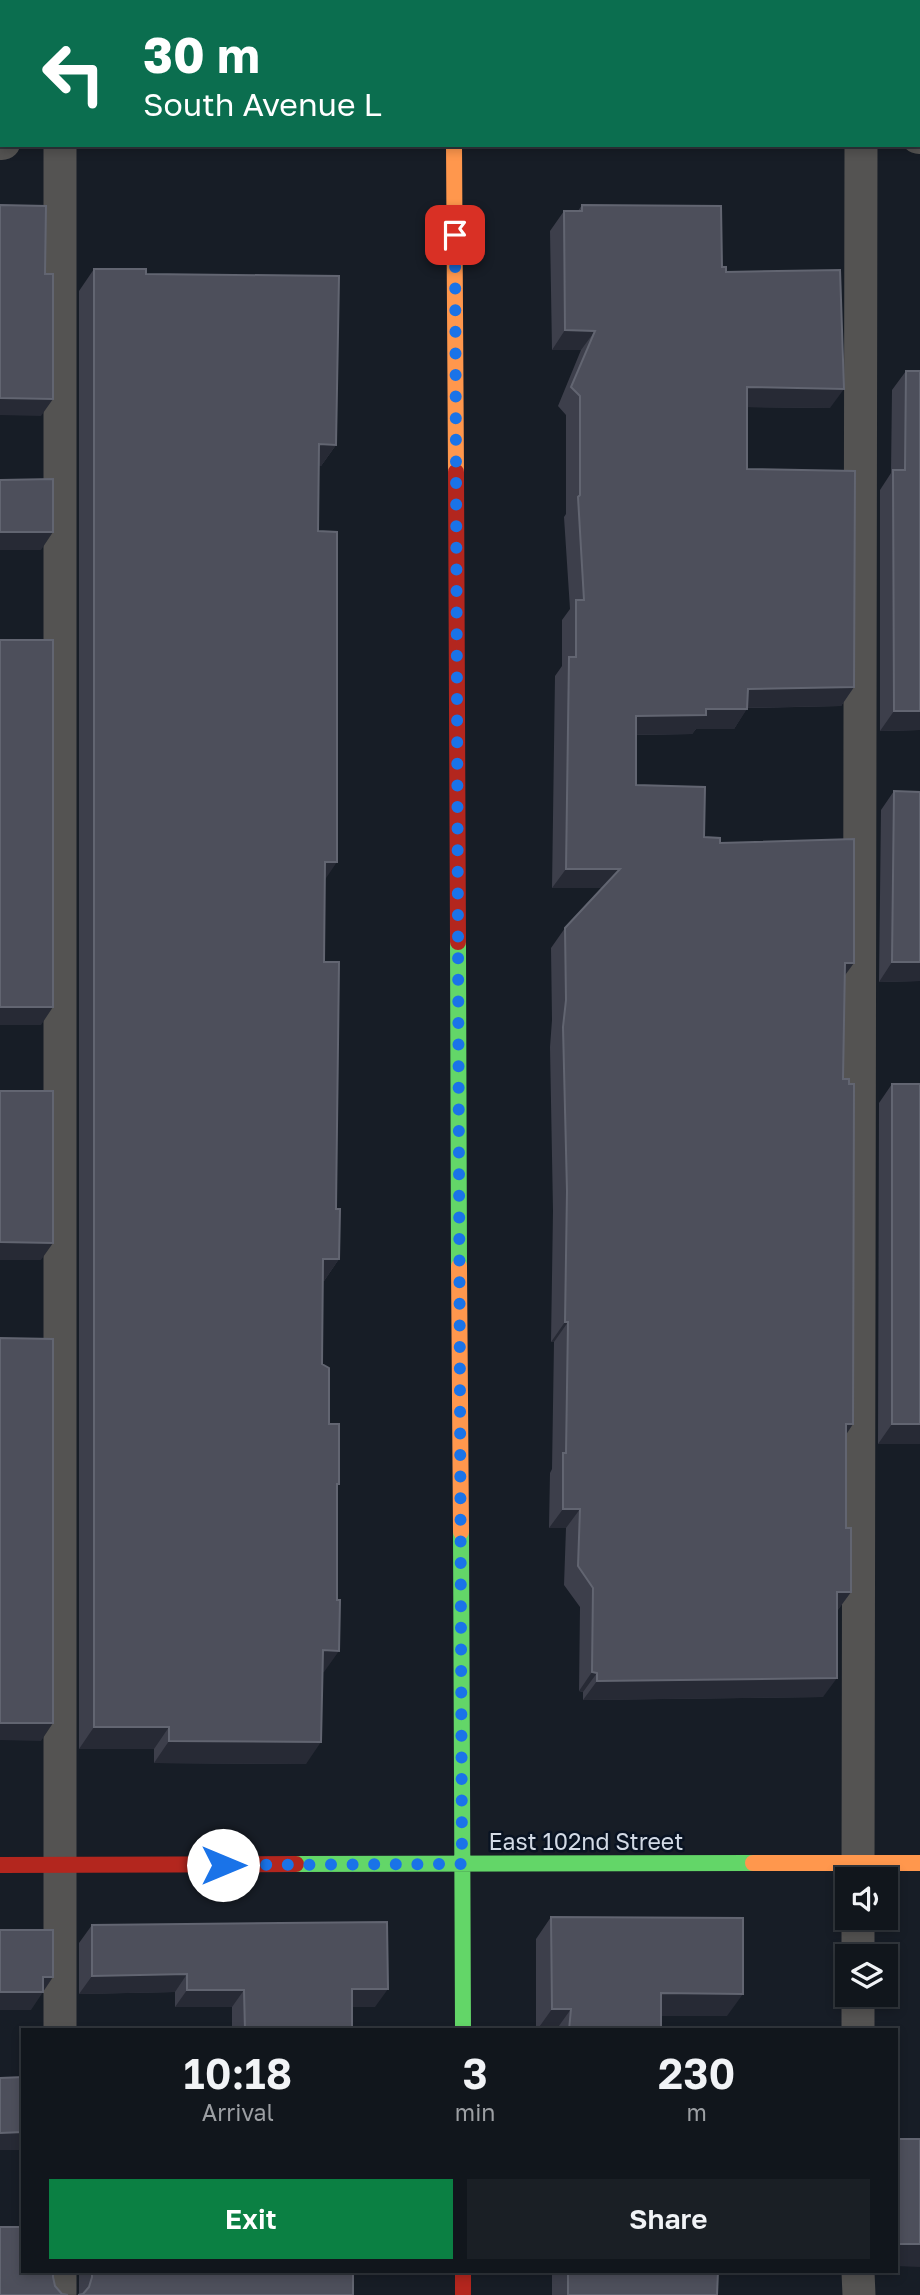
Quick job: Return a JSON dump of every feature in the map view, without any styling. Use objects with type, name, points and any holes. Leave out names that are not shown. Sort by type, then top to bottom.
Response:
[{"type":"street","points":[[454,147],[463,2028]]},
{"type":"street","name":"East 102nd Street","points":[[889,1867],[920,1863]]},
{"type":"street","name":"East 102nd Street","points":[[0,1865],[462,1864],[835,1871]]},
{"type":"street","points":[[463,2273],[463,2295]]},
{"type":"lane","points":[[60,147],[60,2028]]},
{"type":"lane","points":[[858,1867],[860,147]]},
{"type":"lane","points":[[858,2007],[858,2028]]},
{"type":"lane","points":[[60,2273],[60,2295]]},
{"type":"lane","points":[[859,2273],[859,2295]]},
{"type":"building","points":[[0,205],[46,206],[45,274],[53,274],[53,399],[0,398]]},
{"type":"building","points":[[582,205],[721,206],[722,267],[726,267],[726,272],[840,270],[844,389],[747,387],[747,469],[855,471],[854,687],[748,689],[747,709],[706,709],[706,715],[636,716],[636,785],[705,787],[704,837],[720,838],[720,843],[854,839],[854,963],[845,963],[843,1079],[849,1079],[849,1084],[854,1084],[853,1424],[846,1424],[846,1528],[851,1528],[851,1592],[837,1592],[837,1678],[597,1681],[597,1673],[592,1672],[593,1588],[578,1566],[580,1509],[563,1509],[568,1322],[565,1322],[565,928],[620,869],[566,869],[569,657],[576,657],[576,600],[584,600],[578,497],[580,396],[571,387],[595,331],[565,330],[564,211],[582,211]]},
{"type":"building","points":[[94,269],[146,269],[146,274],[339,276],[336,445],[319,444],[318,531],[337,532],[337,862],[325,862],[324,962],[339,962],[336,1209],[340,1209],[339,1259],[323,1259],[322,1364],[329,1368],[329,1424],[339,1424],[337,1600],[340,1600],[339,1651],[323,1650],[321,1742],[169,1741],[169,1727],[94,1727]]},
{"type":"building","points":[[906,371],[920,371],[920,711],[894,711],[893,470],[905,470]]},
{"type":"building","points":[[53,479],[53,532],[0,532],[0,480]]},
{"type":"building","points":[[0,640],[53,640],[53,1007],[0,1007]]},
{"type":"building","points":[[894,791],[920,792],[920,962],[892,962]]},
{"type":"building","points":[[892,1084],[920,1084],[920,1424],[892,1424]]},
{"type":"building","points":[[0,1091],[53,1091],[53,1243],[0,1242]]},
{"type":"building","points":[[0,1338],[53,1339],[53,1723],[0,1723]]},
{"type":"building","points":[[551,1917],[743,1918],[743,1994],[661,1993],[661,2028],[569,2028],[571,2009],[552,2009]]},
{"type":"building","points":[[387,1922],[388,1989],[352,1989],[352,2028],[245,2028],[244,1990],[187,1990],[187,1974],[92,1976],[92,1925]]},
{"type":"building","points":[[0,1930],[53,1930],[53,1977],[43,1977],[43,1992],[0,1992]]},
{"type":"building","points":[[21,2077],[21,2132],[0,2133],[0,2078]]},
{"type":"building","points":[[898,2139],[920,2139],[920,2244],[898,2244]]},
{"type":"building","points":[[0,2227],[21,2227],[21,2273],[53,2273],[55,2286],[62,2294],[68,2295],[0,2295]]},
{"type":"building","points":[[92,2273],[353,2273],[353,2295],[78,2295],[83,2294],[89,2287]]},
{"type":"building","points":[[568,2273],[718,2273],[717,2295],[568,2295]]},
{"type":"traffic: fast","points":[[458,942],[459,1266]]},
{"type":"traffic: fast","points":[[461,1532],[463,2028]]},
{"type":"traffic: fast","points":[[296,1864],[753,1863]]},
{"type":"traffic: slow","points":[[454,147],[456,472]]},
{"type":"traffic: slow","points":[[459,1266],[461,1532]]},
{"type":"traffic: slow","points":[[753,1863],[920,1863]]},
{"type":"traffic: jam","points":[[456,472],[458,942]]},
{"type":"traffic: jam","points":[[0,1865],[296,1864]]},
{"type":"traffic: jam","points":[[463,2273],[463,2295]]},
{"type":"route","points":[[223,1865],[462,1864],[455,235]]}]
